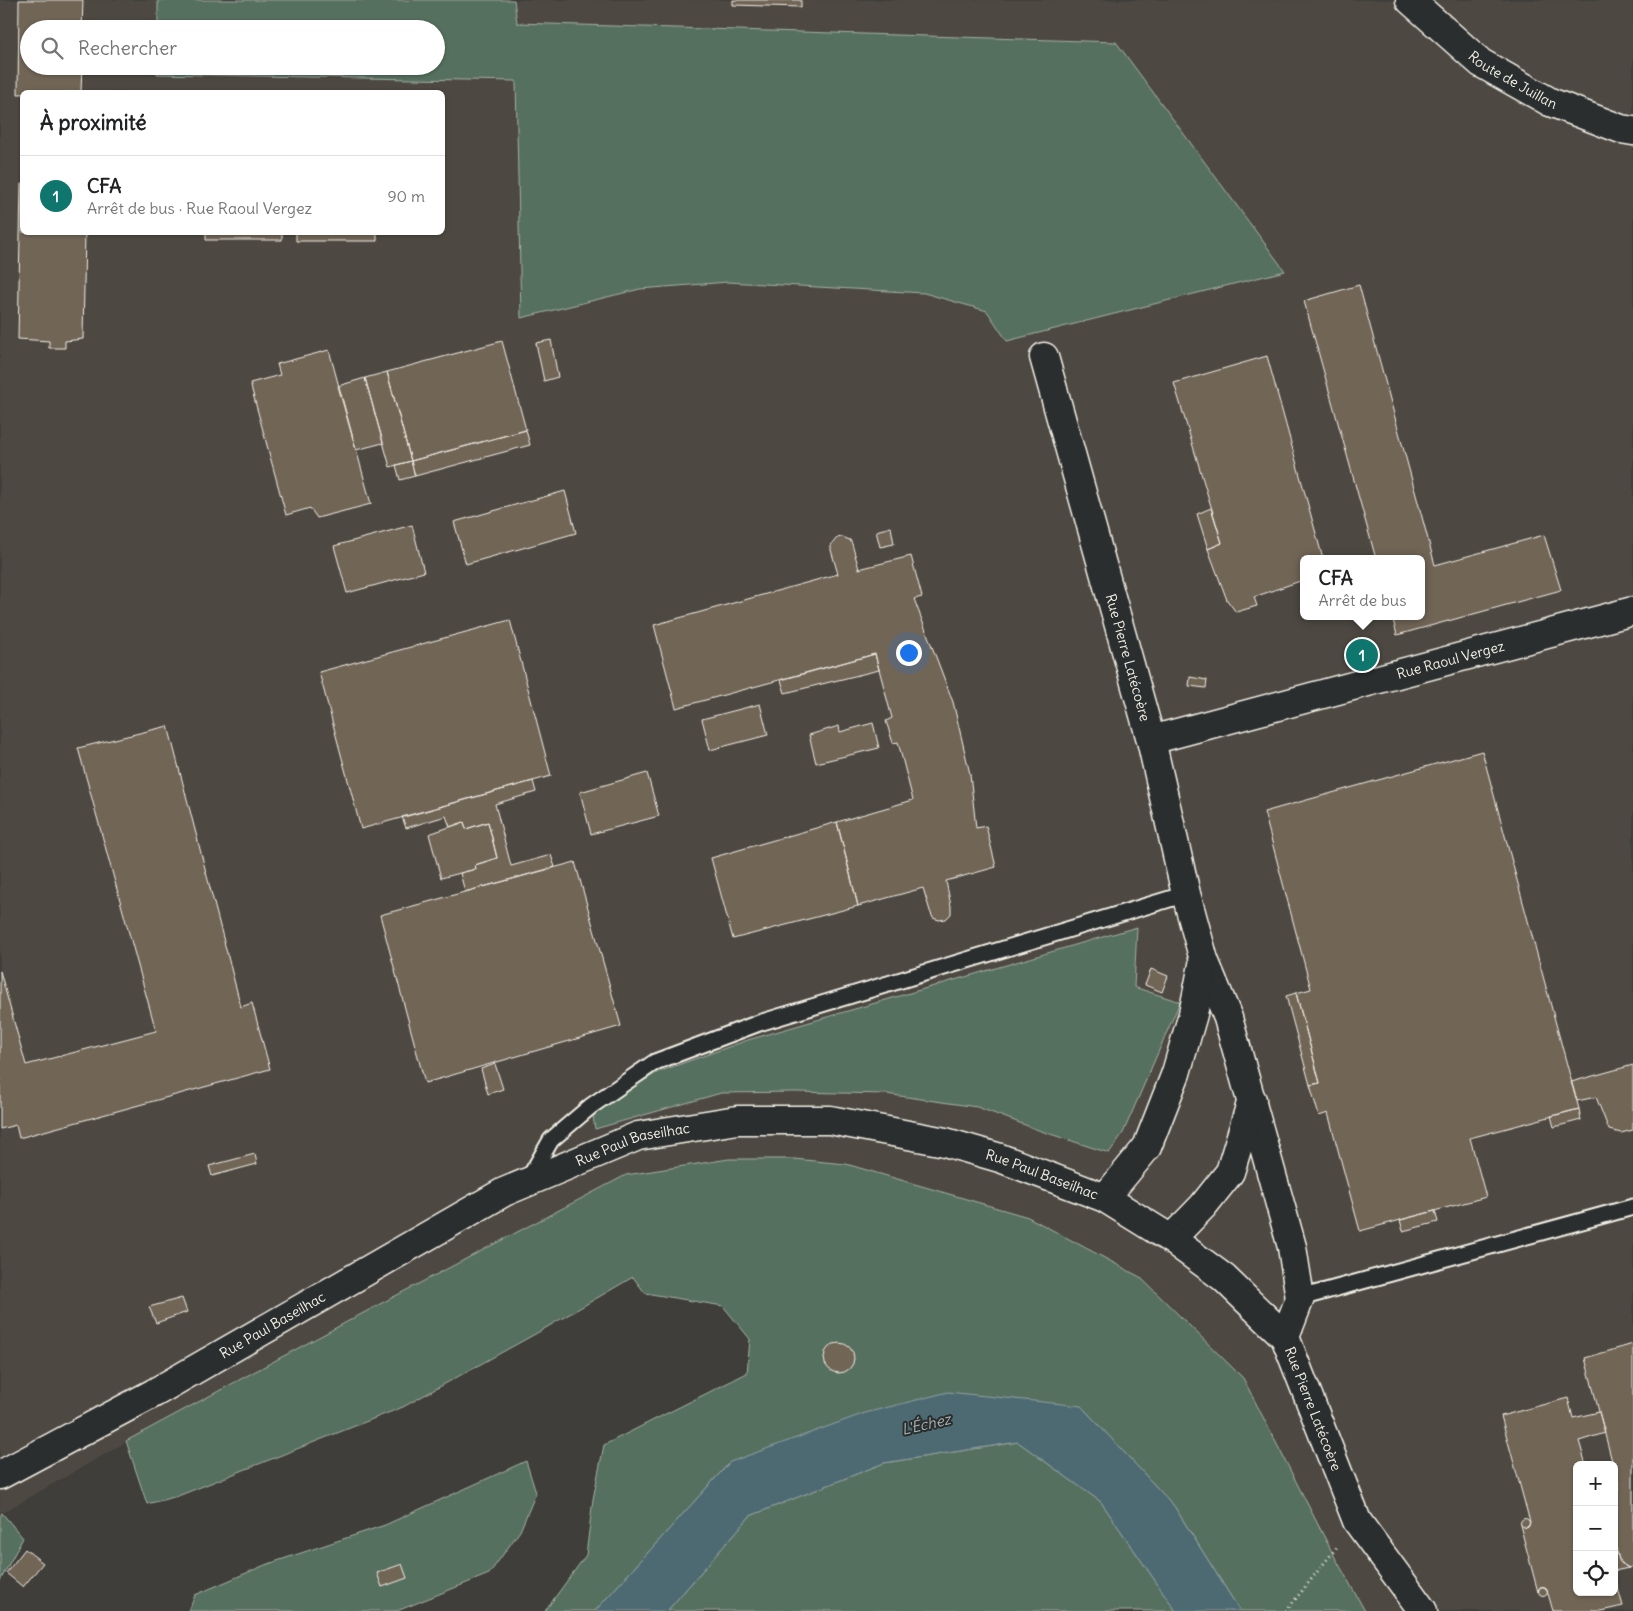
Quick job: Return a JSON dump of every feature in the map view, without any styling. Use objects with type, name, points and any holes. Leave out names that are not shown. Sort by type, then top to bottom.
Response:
[{"type":"street","name":"Route de Juillan","points":[[1410,0],[1481,63],[1550,102],[1621,129],[1633,131]]},
{"type":"street","name":"Rue Pierre Latécoère","points":[[1044,357],[1151,740],[1186,894],[1204,960],[1228,1018],[1292,1247],[1300,1298],[1285,1337],[1357,1521],[1423,1611]]},
{"type":"street","name":"Rue Raoul Vergez","points":[[1151,740],[1633,611]]},
{"type":"street","name":"Rue Pierre Latécoère","points":[[1105,1198],[1146,1148],[1176,1073],[1193,1014],[1204,960]]},
{"type":"street","points":[[1171,1239],[1203,1206],[1230,1172],[1252,1100]]},
{"type":"street","name":"Rue Paul Baseilhac","points":[[0,1475],[154,1393],[504,1192],[638,1136],[736,1120],[830,1120],[945,1142],[1000,1158],[1105,1198],[1171,1239],[1224,1278],[1285,1337]]},
{"type":"lane","points":[[526,1183],[551,1140],[591,1106],[654,1062],[759,1024],[1186,894]]},
{"type":"lane","points":[[1300,1298],[1633,1206]]},
{"type":"path","points":[[1286,1611],[1357,1521]]},
{"type":"shaded area","points":[[0,0],[1633,0],[1633,1611],[1365,1611],[1332,1552],[1028,1217],[846,1164],[795,1159],[626,1175],[161,1422],[2,1513],[0,1517]],"holes":[[[1137,927],[1134,987],[1179,1002],[1123,1133],[1109,1153],[1041,1131],[977,1107],[886,1094],[721,1093],[595,1129],[593,1116],[612,1100],[658,1072],[748,1040]]]},
{"type":"green space","points":[[158,0],[514,0],[517,23],[1116,42],[1285,271],[1007,341],[987,311],[924,293],[728,282],[640,289],[521,318],[516,81],[208,75],[445,75],[445,20],[158,20]]},
{"type":"green space","points":[[1137,927],[1134,987],[1180,1002],[1123,1133],[1109,1153],[1041,1131],[977,1107],[886,1094],[721,1093],[595,1129],[593,1116],[612,1100],[658,1072],[748,1040]]},
{"type":"green space","points":[[729,1159],[794,1159],[846,1164],[1028,1217],[1140,1277],[1243,1378],[1332,1552],[1365,1611],[1240,1611],[1174,1506],[1081,1406],[730,1462],[595,1611],[545,1611],[586,1555],[593,1499],[604,1445],[747,1373],[750,1339],[723,1306],[645,1293],[633,1277],[537,1333],[403,1407],[178,1496],[147,1504],[126,1441],[380,1304],[626,1175]]},
{"type":"green space","points":[[1018,1442],[1101,1502],[1176,1611],[667,1611],[750,1516],[884,1463]]},
{"type":"green space","points":[[526,1461],[536,1493],[520,1531],[489,1574],[397,1611],[189,1611],[195,1595],[265,1565],[385,1525]]},
{"type":"green space","points":[[2,1513],[23,1538],[0,1581],[0,1517]]},
{"type":"water","name":"L'Échez","points":[[948,1392],[1081,1406],[1174,1506],[1240,1611],[1176,1611],[1101,1502],[1018,1442],[884,1463],[750,1516],[667,1611],[595,1611],[730,1462],[865,1413]]},
{"type":"building","points":[[19,0],[83,0],[82,20],[20,20],[20,75],[82,75],[81,90],[20,90],[20,94],[18,94]]},
{"type":"building","points":[[733,0],[801,0],[801,7],[733,5]]},
{"type":"building","points":[[20,235],[85,235],[83,339],[65,341],[65,348],[49,348],[49,341],[18,339]]},
{"type":"building","points":[[206,235],[282,235],[282,240],[206,240]]},
{"type":"building","points":[[296,235],[377,235],[377,241],[296,241]]},
{"type":"building","points":[[1359,285],[1435,565],[1544,535],[1561,590],[1397,635],[1393,620],[1425,620],[1425,555],[1375,555],[1304,301]]},
{"type":"building","points":[[551,340],[558,377],[544,381],[536,343]]},
{"type":"building","points":[[502,341],[526,430],[411,461],[387,372]]},
{"type":"building","points":[[329,350],[371,504],[317,518],[310,508],[286,515],[250,383],[280,375],[277,364]]},
{"type":"building","points":[[1267,356],[1322,555],[1300,555],[1300,581],[1254,597],[1257,606],[1236,612],[1227,600],[1208,549],[1222,543],[1174,383]]},
{"type":"building","points":[[387,372],[411,461],[390,467],[365,378]]},
{"type":"building","points":[[365,378],[383,443],[356,450],[338,386]]},
{"type":"building","points":[[526,430],[530,445],[415,476],[411,461]]},
{"type":"building","points":[[411,461],[415,476],[400,480],[396,465]]},
{"type":"building","points":[[565,491],[576,533],[466,564],[454,522]]},
{"type":"building","points":[[1211,508],[1222,543],[1208,549],[1197,514]]},
{"type":"building","points":[[412,525],[424,572],[347,593],[334,546]]},
{"type":"building","points":[[891,527],[894,544],[880,547],[876,531]]},
{"type":"building","points":[[842,537],[850,540],[859,569],[911,556],[922,597],[914,599],[953,702],[970,774],[976,828],[986,826],[996,867],[946,881],[951,914],[946,919],[939,920],[933,918],[923,888],[858,906],[837,822],[913,800],[898,742],[893,743],[886,721],[892,718],[875,654],[676,708],[654,625],[838,574],[831,545],[837,538]]},
{"type":"building","points":[[510,620],[551,776],[361,829],[319,672]]},
{"type":"building","points":[[875,654],[879,670],[785,693],[781,680]]},
{"type":"building","points":[[1190,677],[1207,680],[1206,688],[1189,686]]},
{"type":"building","points":[[760,704],[768,735],[710,750],[702,719]]},
{"type":"building","points":[[873,723],[879,748],[816,763],[809,735],[839,726],[840,732]]},
{"type":"building","points":[[168,726],[241,1007],[252,1003],[270,1069],[19,1138],[16,1125],[0,1129],[0,971],[26,1065],[156,1031],[78,748]]},
{"type":"building","points":[[1482,751],[1579,1109],[1470,1138],[1486,1197],[1360,1231],[1328,1113],[1319,1116],[1310,1085],[1320,1083],[1296,993],[1311,989],[1264,812]]},
{"type":"building","points":[[647,773],[659,816],[591,834],[580,792]]},
{"type":"building","points":[[533,781],[536,792],[495,804],[511,866],[551,855],[555,867],[465,892],[460,873],[476,869],[475,865],[497,858],[488,822],[466,829],[464,822],[450,827],[446,816],[406,828],[402,817]]},
{"type":"building","points":[[464,822],[466,829],[488,822],[497,858],[475,865],[476,869],[441,878],[429,834]]},
{"type":"building","points":[[837,822],[858,906],[733,939],[711,858]]},
{"type":"building","points":[[575,862],[621,1026],[425,1083],[380,915]]},
{"type":"building","points":[[1151,969],[1168,976],[1162,992],[1145,985]]},
{"type":"building","points":[[1296,993],[1320,1083],[1310,1085],[1286,996]]},
{"type":"building","points":[[495,1064],[503,1089],[488,1094],[481,1069]]},
{"type":"building","points":[[1633,1065],[1633,1130],[1621,1133],[1609,1130],[1596,1097],[1577,1101],[1571,1082]]},
{"type":"building","points":[[1579,1109],[1581,1120],[1554,1127],[1551,1116]]},
{"type":"building","points":[[255,1154],[257,1164],[212,1176],[209,1166]]},
{"type":"building","points":[[1435,1211],[1438,1222],[1403,1231],[1400,1220]]},
{"type":"building","points":[[182,1298],[187,1312],[156,1323],[149,1307]]},
{"type":"building","points":[[839,1343],[849,1348],[854,1358],[849,1368],[839,1373],[829,1368],[824,1358],[829,1348]]},
{"type":"building","points":[[1633,1344],[1633,1566],[1629,1568],[1620,1563],[1618,1556],[1618,1461],[1612,1461],[1585,1358]]},
{"type":"building","points":[[1568,1398],[1573,1418],[1599,1412],[1605,1433],[1579,1441],[1585,1461],[1573,1461],[1573,1596],[1618,1596],[1618,1589],[1623,1606],[1601,1611],[1553,1611],[1547,1590],[1544,1587],[1540,1587],[1538,1592],[1520,1525],[1527,1528],[1530,1522],[1501,1416]]},
{"type":"building","points":[[1525,1518],[1530,1523],[1525,1528],[1520,1523]]},
{"type":"building","points":[[25,1549],[43,1563],[23,1587],[6,1573]]},
{"type":"building","points":[[1618,1556],[1620,1563],[1629,1568],[1618,1570]]},
{"type":"building","points":[[402,1564],[407,1578],[382,1587],[377,1573]]},
{"type":"building","points":[[1543,1587],[1547,1591],[1543,1595],[1539,1591]]},
{"type":"place","name":"CFA","points":[[1362,655]]}]
